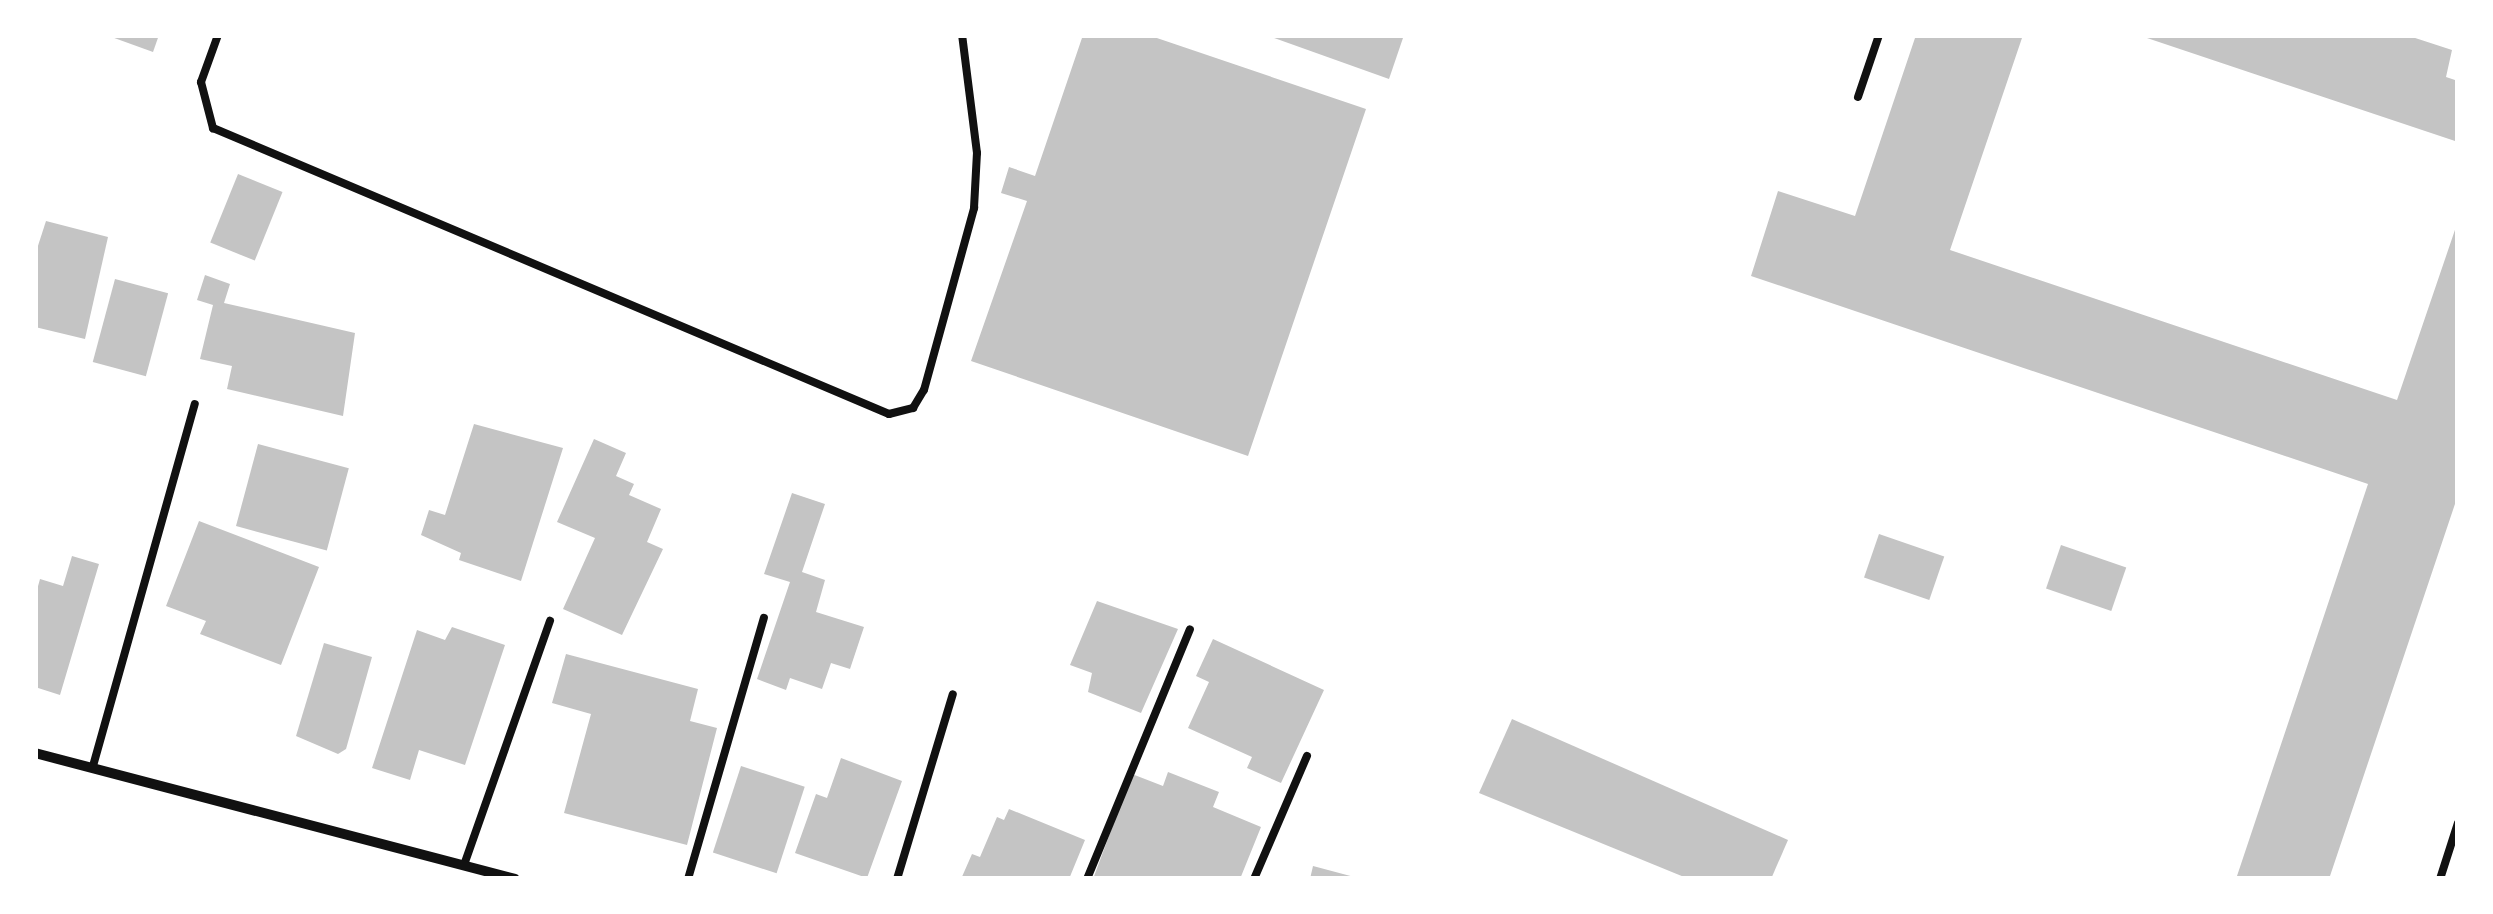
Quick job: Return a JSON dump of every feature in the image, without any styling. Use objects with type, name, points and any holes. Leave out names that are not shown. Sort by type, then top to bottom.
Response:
[{"type":"street","points":[[35,753],[516,879]]},
{"type":"lane","points":[[218,35],[201,82],[212,128],[890,414],[912,408],[924,390],[974,208],[977,153],[962,35]]},
{"type":"lane","points":[[1858,97],[1879,35]]},
{"type":"lane","points":[[93,766],[195,404]]},
{"type":"lane","points":[[688,879],[764,618]]},
{"type":"lane","points":[[464,866],[550,622]]},
{"type":"lane","points":[[1087,879],[1190,629]]},
{"type":"lane","points":[[898,879],[953,694]]},
{"type":"lane","points":[[1254,879],[1308,756]]},
{"type":"lane","points":[[2440,879],[2458,824]]},
{"type":"building","points":[[106,35],[159,35],[153,52]]},
{"type":"building","points":[[1083,35],[1148,35],[1366,109],[1248,456],[971,361],[1027,201],[1001,193],[1009,167],[1035,176]]},
{"type":"building","points":[[1266,35],[1404,35],[1389,79]]},
{"type":"building","points":[[1916,35],[2023,35],[1950,250],[2397,400],[2458,221],[2458,495],[2329,879],[2236,879],[2368,484],[1751,276],[1778,191],[1855,216]]},
{"type":"building","points":[[2406,35],[2452,50],[2446,77],[2458,81],[2458,142],[2141,36]]},
{"type":"building","points":[[238,174],[283,192],[255,261],[210,243]]},
{"type":"building","points":[[46,221],[108,237],[85,339],[35,327],[35,255]]},
{"type":"building","points":[[205,275],[230,284],[224,303],[355,333],[343,416],[227,389],[232,366],[200,359],[213,305],[197,300]]},
{"type":"building","points":[[115,279],[168,293],[146,376],[93,362]]},
{"type":"building","points":[[474,424],[563,448],[521,581],[459,560],[461,553],[421,535],[429,510],[445,515]]},
{"type":"building","points":[[594,439],[626,453],[616,476],[634,484],[629,495],[661,509],[647,542],[663,549],[622,635],[563,609],[595,538],[557,522]]},
{"type":"building","points":[[258,444],[349,468],[327,550],[236,526]]},
{"type":"building","points":[[792,493],[825,504],[802,572],[825,580],[816,612],[864,627],[850,669],[831,663],[822,689],[790,678],[786,690],[757,679],[790,582],[764,574]]},
{"type":"building","points":[[199,521],[319,567],[281,665],[200,634],[206,621],[166,606]]},
{"type":"building","points":[[1879,534],[1944,556],[1929,600],[1864,577]]},
{"type":"building","points":[[2061,545],[2126,567],[2111,611],[2046,588]]},
{"type":"building","points":[[72,556],[99,564],[60,695],[35,687],[35,597],[40,579],[63,586]]},
{"type":"building","points":[[1097,601],[1178,629],[1141,713],[1088,692],[1092,673],[1070,665]]},
{"type":"building","points":[[452,627],[505,645],[465,765],[419,750],[410,780],[372,768],[417,630],[445,640]]},
{"type":"building","points":[[1213,639],[1324,690],[1281,783],[1247,768],[1252,757],[1188,728],[1209,682],[1196,676]]},
{"type":"building","points":[[324,643],[372,657],[346,749],[338,754],[296,736]]},
{"type":"building","points":[[566,654],[698,689],[690,721],[717,728],[687,845],[564,813],[591,714],[552,703]]},
{"type":"building","points":[[1512,719],[1788,840],[1771,879],[1689,879],[1479,793]]},
{"type":"building","points":[[841,758],[902,781],[867,878],[795,853],[816,794],[827,798]]},
{"type":"building","points":[[741,766],[805,787],[777,873],[713,853]]},
{"type":"building","points":[[1168,772],[1219,792],[1213,807],[1261,827],[1240,879],[1093,879],[1132,774],[1163,786]]},
{"type":"building","points":[[1009,809],[1085,840],[1069,879],[961,879],[972,854],[980,857],[997,817],[1004,820]]},
{"type":"building","points":[[1313,866],[1358,878],[1358,879],[1310,879]]}]
